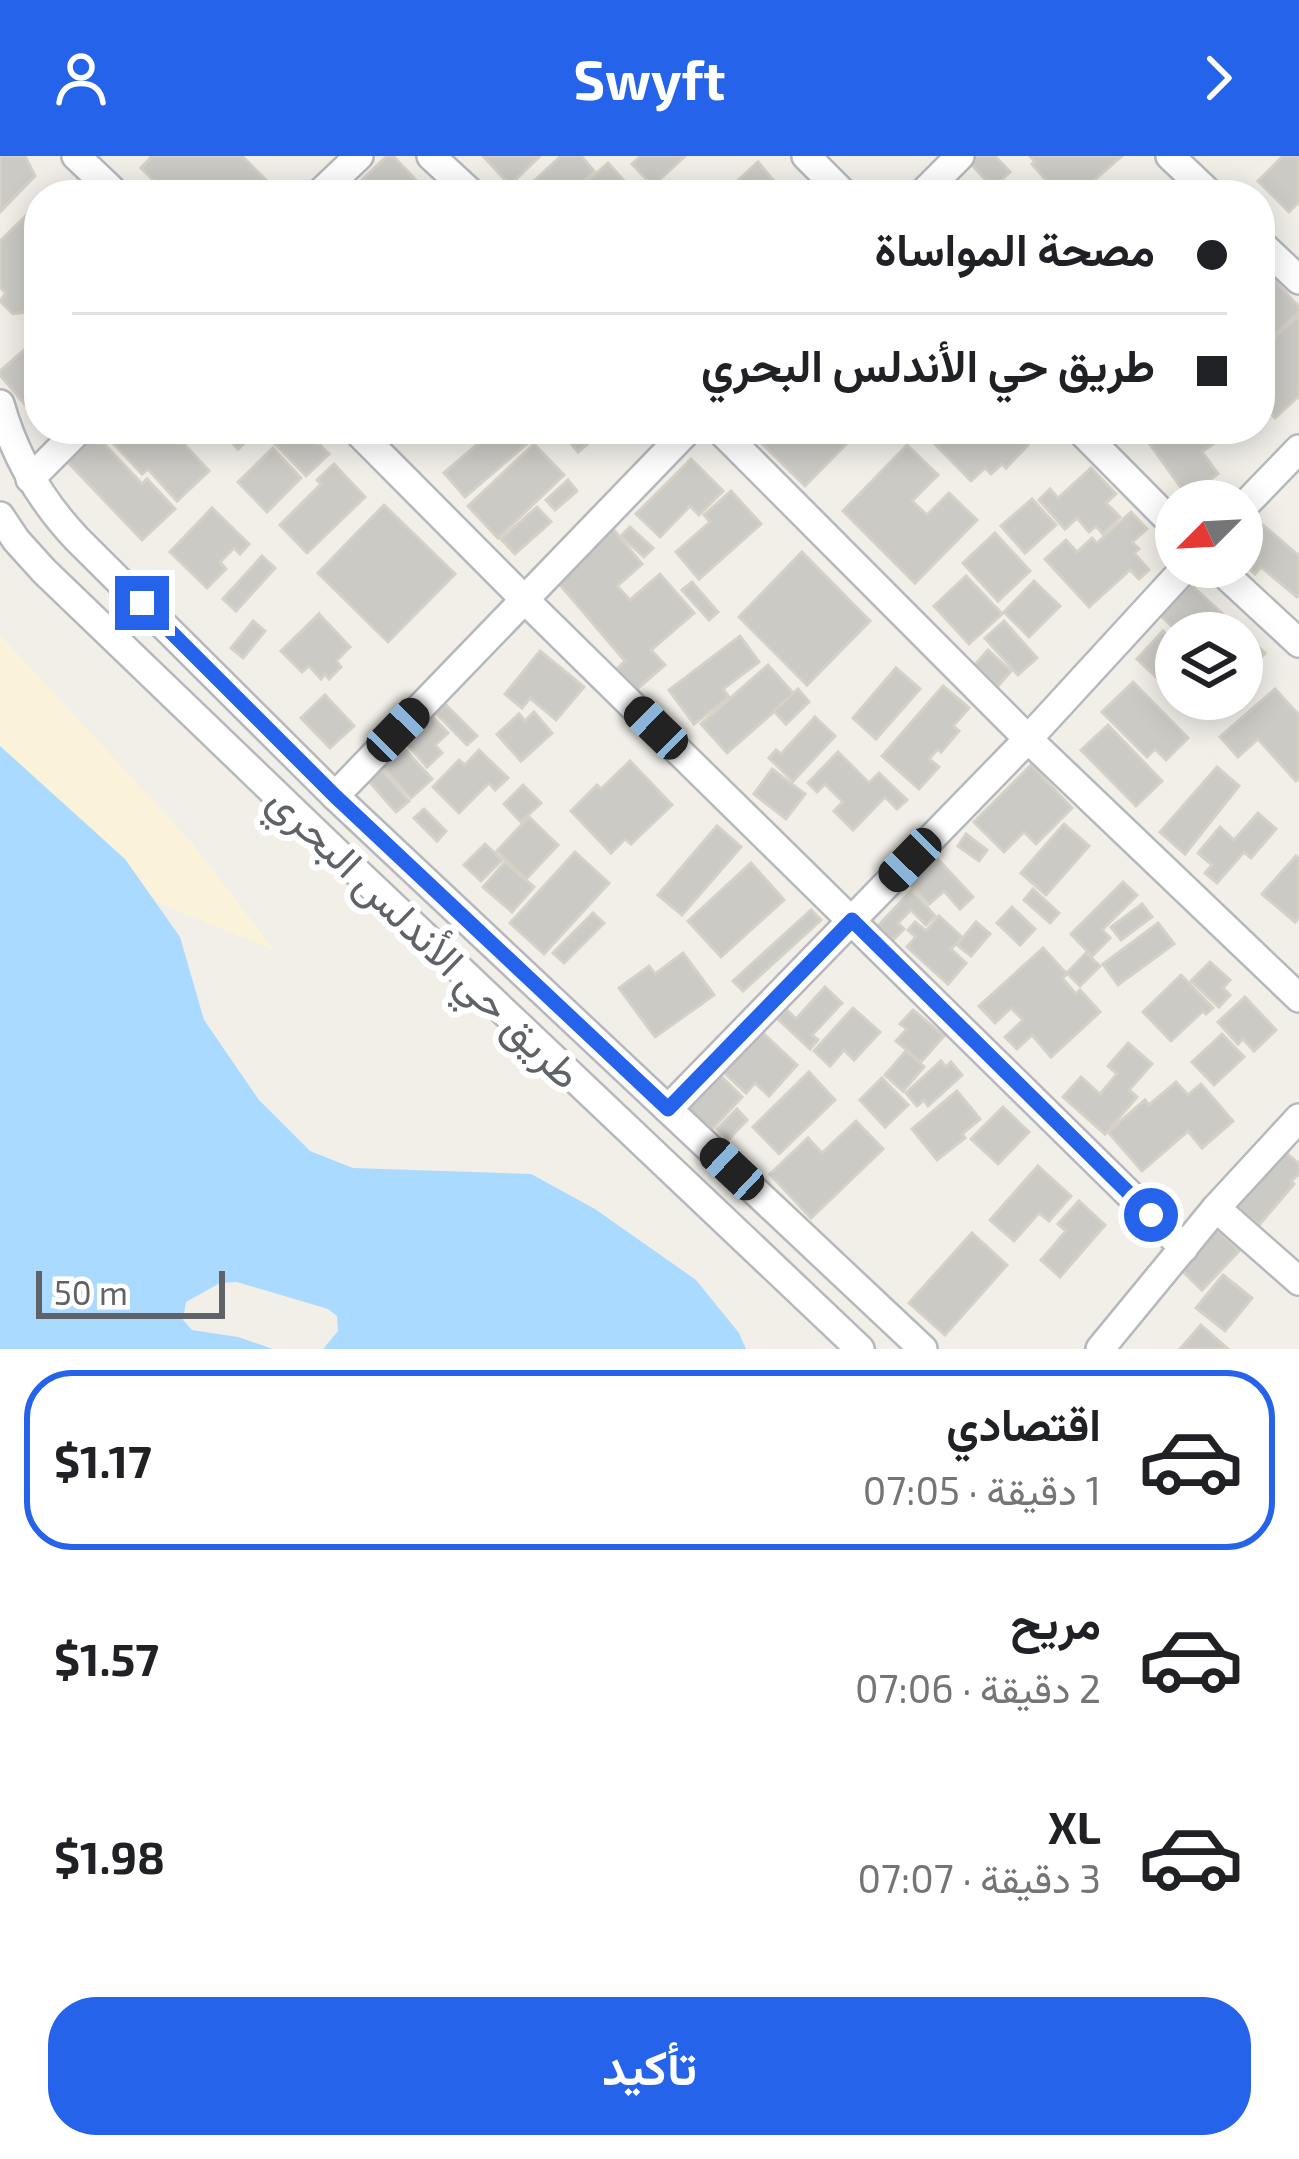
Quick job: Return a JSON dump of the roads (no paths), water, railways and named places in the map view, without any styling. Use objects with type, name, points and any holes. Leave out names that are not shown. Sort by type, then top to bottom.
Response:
[{"type":"street","points":[[76,156],[101,180]]},
{"type":"street","points":[[334,180],[359,156]]},
{"type":"street","points":[[431,156],[456,180]]},
{"type":"street","points":[[806,156],[830,180]]},
{"type":"street","points":[[936,180],[960,156]]},
{"type":"street","points":[[1170,156],[1195,180]]},
{"type":"street","points":[[1275,257],[1299,280]]},
{"type":"street","name":"طريق حي الأندلس البحري","points":[[0,404],[30,479],[77,539],[335,796],[923,1349]]},
{"type":"street","points":[[30,479],[65,444]]},
{"type":"street","points":[[370,444],[1184,1248]]},
{"type":"street","points":[[335,796],[675,444]]},
{"type":"street","points":[[734,444],[1028,739],[1299,998]]},
{"type":"street","points":[[1093,444],[1155,506]]},
{"type":"street","points":[[1263,486],[1299,448]]},
{"type":"street","name":"طريق حي الأندلس البحري","points":[[0,516],[62,588],[860,1349]]},
{"type":"street","points":[[668,1109],[1028,739],[1167,588]]},
{"type":"street","points":[[1240,588],[1299,643]]},
{"type":"street","points":[[1100,1349],[1216,1208],[1299,1118]]},
{"type":"street","points":[[1216,1208],[1299,1282]]},
{"type":"water","points":[[0,746],[125,859],[180,937],[204,1020],[259,1100],[310,1151],[353,1168],[531,1174],[595,1209],[696,1280],[739,1333],[746,1349],[323,1349],[338,1331],[337,1316],[328,1309],[237,1282],[220,1283],[186,1302],[183,1320],[192,1330],[238,1337],[273,1349],[0,1349]]}]
